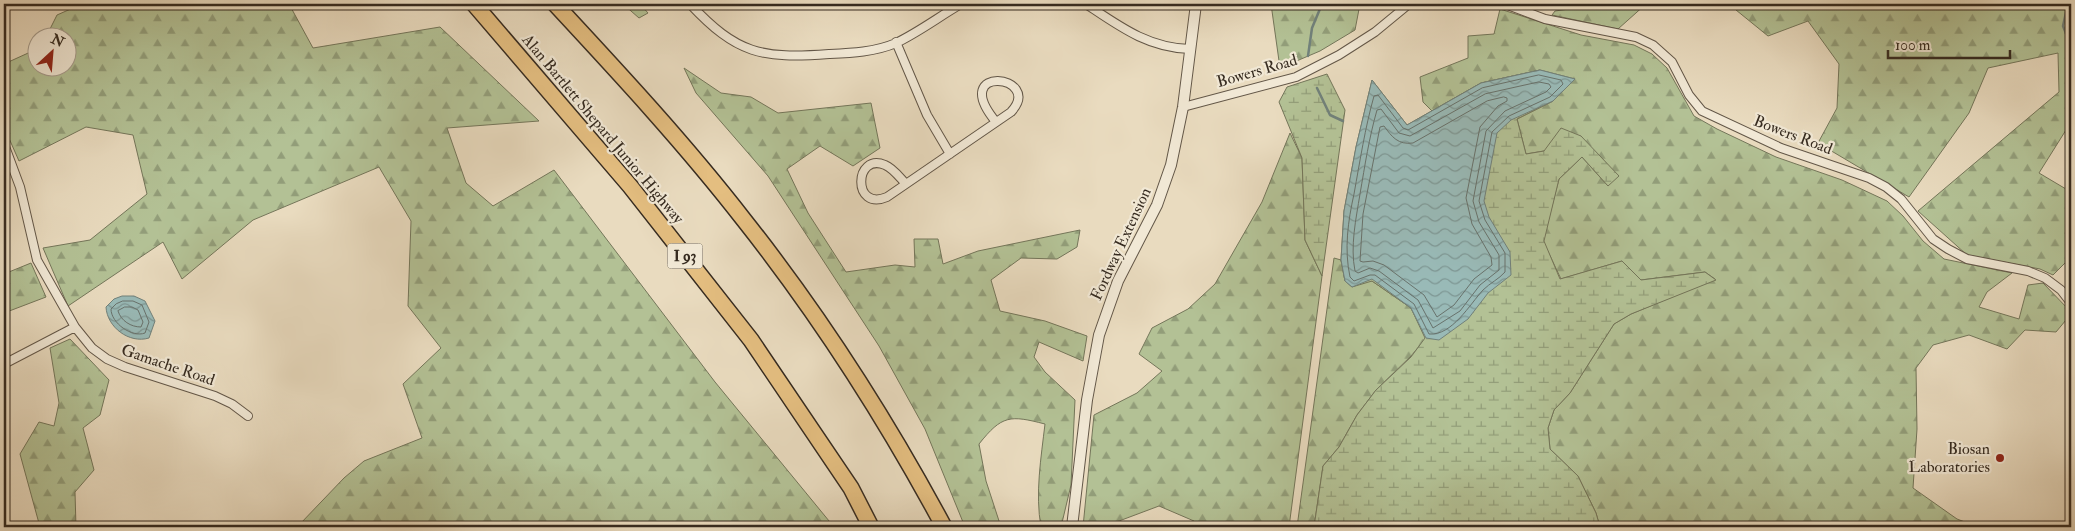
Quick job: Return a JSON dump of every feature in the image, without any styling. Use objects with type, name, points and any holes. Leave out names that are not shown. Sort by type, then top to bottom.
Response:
[{"type":"highway","name":"Alan Bartlett Shepard Junior Highway","points":[[474,4],[630,186],[751,340],[851,488],[871,527]]},
{"type":"highway","points":[[555,4],[688,151],[780,267],[864,390],[944,527]]},
{"type":"street","points":[[690,4],[726,38],[736,44],[760,53],[788,57],[842,54],[876,49],[896,42],[961,4]]},
{"type":"street","points":[[1086,4],[1130,34],[1148,42],[1167,47],[1190,49]]},
{"type":"street","name":"Fordway Extension","points":[[1072,527],[1087,400],[1099,335],[1118,281],[1164,187],[1176,147],[1196,4]]},
{"type":"street","name":"Bowers Road","points":[[1183,107],[1296,77],[1339,56],[1410,4]]},
{"type":"street","name":"Bowers Road","points":[[1505,4],[1545,19],[1636,37],[1653,45],[1672,62],[1689,95],[1702,111],[1781,148],[1869,178],[1886,187],[1900,199],[1933,238],[1948,249],[1967,259],[2028,271],[2044,278],[2061,290],[2071,303]]},
{"type":"street","points":[[896,42],[927,115],[950,154]]},
{"type":"street","points":[[906,184],[891,169],[881,164],[874,164],[866,168],[861,178],[862,190],[868,196],[875,199],[887,197],[950,154],[996,122],[1013,109],[1017,98],[1014,87],[1008,82],[1000,80],[989,83],[984,88],[982,96],[984,107],[996,122]]},
{"type":"street","name":"Gamache Road","points":[[4,144],[20,187],[37,260],[75,327],[92,348],[107,359],[124,366],[215,396],[232,404],[248,416]]},
{"type":"street","points":[[4,364],[75,327]]},
{"type":"green space","points":[[82,4],[289,4],[313,48],[440,27],[539,121],[447,128],[466,183],[493,206],[554,170],[715,382],[834,527],[294,527],[300,524],[344,478],[364,461],[422,438],[403,384],[441,348],[408,306],[411,221],[379,167],[253,220],[182,279],[163,242],[68,306],[43,248],[90,240],[147,194],[133,135],[86,127],[19,161],[4,127],[4,64],[28,53],[28,78],[78,78],[78,28],[50,28],[57,15]]},
{"type":"green space","points":[[623,4],[640,4],[648,13],[639,18]]},
{"type":"green space","points":[[1271,4],[1360,4],[1355,30],[1320,51],[1280,68]]},
{"type":"green space","points":[[1605,4],[1646,4],[1618,29],[1552,15],[1555,11]]},
{"type":"green space","points":[[1739,4],[2071,4],[2071,122],[2039,173],[2071,192],[2071,257],[2053,275],[2040,269],[1967,255],[1918,211],[2059,92],[2058,53],[1988,68],[1969,113],[1909,197],[1818,143],[1837,108],[1839,64],[1808,21],[1768,36],[1736,10]]},
{"type":"green space","points":[[1500,9],[1581,35],[1634,45],[1652,54],[1667,68],[1694,116],[1776,157],[1842,180],[1887,201],[1903,216],[1923,241],[1944,259],[2012,273],[1987,292],[1979,307],[2019,319],[2028,285],[2043,283],[2071,312],[2056,332],[2025,330],[2007,349],[1969,335],[1933,345],[1916,368],[1917,429],[1913,488],[1957,519],[1978,527],[1600,527],[1596,513],[1578,476],[1550,449],[1548,428],[1554,410],[1570,393],[1614,324],[1631,314],[1715,279],[1705,272],[1641,280],[1622,261],[1561,279],[1543,241],[1559,179],[1582,157],[1608,186],[1581,136],[1544,151],[1526,154],[1517,119],[1553,101],[1540,70],[1481,83],[1432,111],[1423,102],[1420,77],[1468,58],[1468,36],[1494,34]]},
{"type":"green space","points":[[684,68],[721,93],[751,97],[778,113],[871,103],[880,148],[853,166],[820,146],[787,169],[808,213],[846,272],[895,265],[915,267],[914,239],[938,239],[943,264],[978,251],[1080,230],[1077,247],[1057,259],[1021,258],[991,280],[1000,311],[1045,321],[1087,336],[1083,361],[1039,342],[1034,357],[1045,372],[1075,400],[1071,485],[1061,527],[1041,527],[1039,514],[1040,463],[1045,424],[1015,419],[1008,420],[994,427],[979,444],[986,481],[1001,527],[965,527],[925,429],[879,346],[768,176],[696,93]]},
{"type":"green space","points":[[1540,70],[1575,79],[1553,101],[1517,119],[1526,154],[1544,151],[1561,128],[1581,136],[1619,176],[1608,186],[1582,157],[1559,179],[1544,241],[1560,279],[1622,261],[1641,280],[1705,272],[1716,280],[1631,314],[1614,324],[1570,393],[1554,410],[1548,428],[1550,449],[1578,476],[1596,513],[1600,527],[1314,527],[1323,466],[1339,447],[1357,415],[1376,390],[1411,357],[1425,338],[1411,308],[1372,281],[1352,287],[1345,281],[1341,260],[1344,211],[1356,147],[1372,80],[1407,125],[1481,83]]},
{"type":"green space","points":[[1327,74],[1345,110],[1322,276],[1305,240],[1302,158],[1279,102],[1287,87]]},
{"type":"green space","points":[[1290,133],[1302,158],[1305,240],[1322,276],[1289,527],[1195,527],[1194,521],[1159,506],[1103,527],[1083,527],[1094,415],[1137,393],[1162,371],[1139,354],[1152,328],[1188,309],[1215,284],[1262,202]]},
{"type":"green space","points":[[1334,258],[1341,260],[1345,281],[1372,281],[1411,308],[1426,338],[1411,356],[1376,390],[1357,415],[1339,447],[1323,466],[1314,527],[1297,527]]},
{"type":"green space","points":[[31,263],[46,297],[4,313],[4,274]]},
{"type":"green space","points":[[70,339],[109,380],[100,415],[83,428],[94,470],[75,492],[76,527],[40,527],[20,454],[39,422],[54,426],[59,403],[50,348]]},
{"type":"water","points":[[1540,70],[1575,79],[1553,101],[1511,120],[1497,133],[1484,201],[1489,217],[1510,252],[1511,275],[1488,293],[1468,319],[1439,340],[1426,338],[1411,308],[1372,279],[1352,287],[1345,281],[1341,260],[1344,211],[1356,147],[1372,80],[1407,125],[1481,83]]},
{"type":"water","points":[[122,296],[134,296],[145,301],[155,321],[149,338],[141,339],[127,336],[120,332],[110,321],[106,307],[114,299]]},
{"type":"waterway","points":[[1308,56],[1312,28],[1322,4]]},
{"type":"waterway","points":[[2035,4],[2035,6],[2038,4]]},
{"type":"waterway","points":[[2063,4],[2067,8],[2063,26],[2071,46]]},
{"type":"waterway","points":[[1317,88],[1330,115],[1343,121]]},
{"type":"place","name":"Biosan Laboratories","points":[[2000,458]]}]
